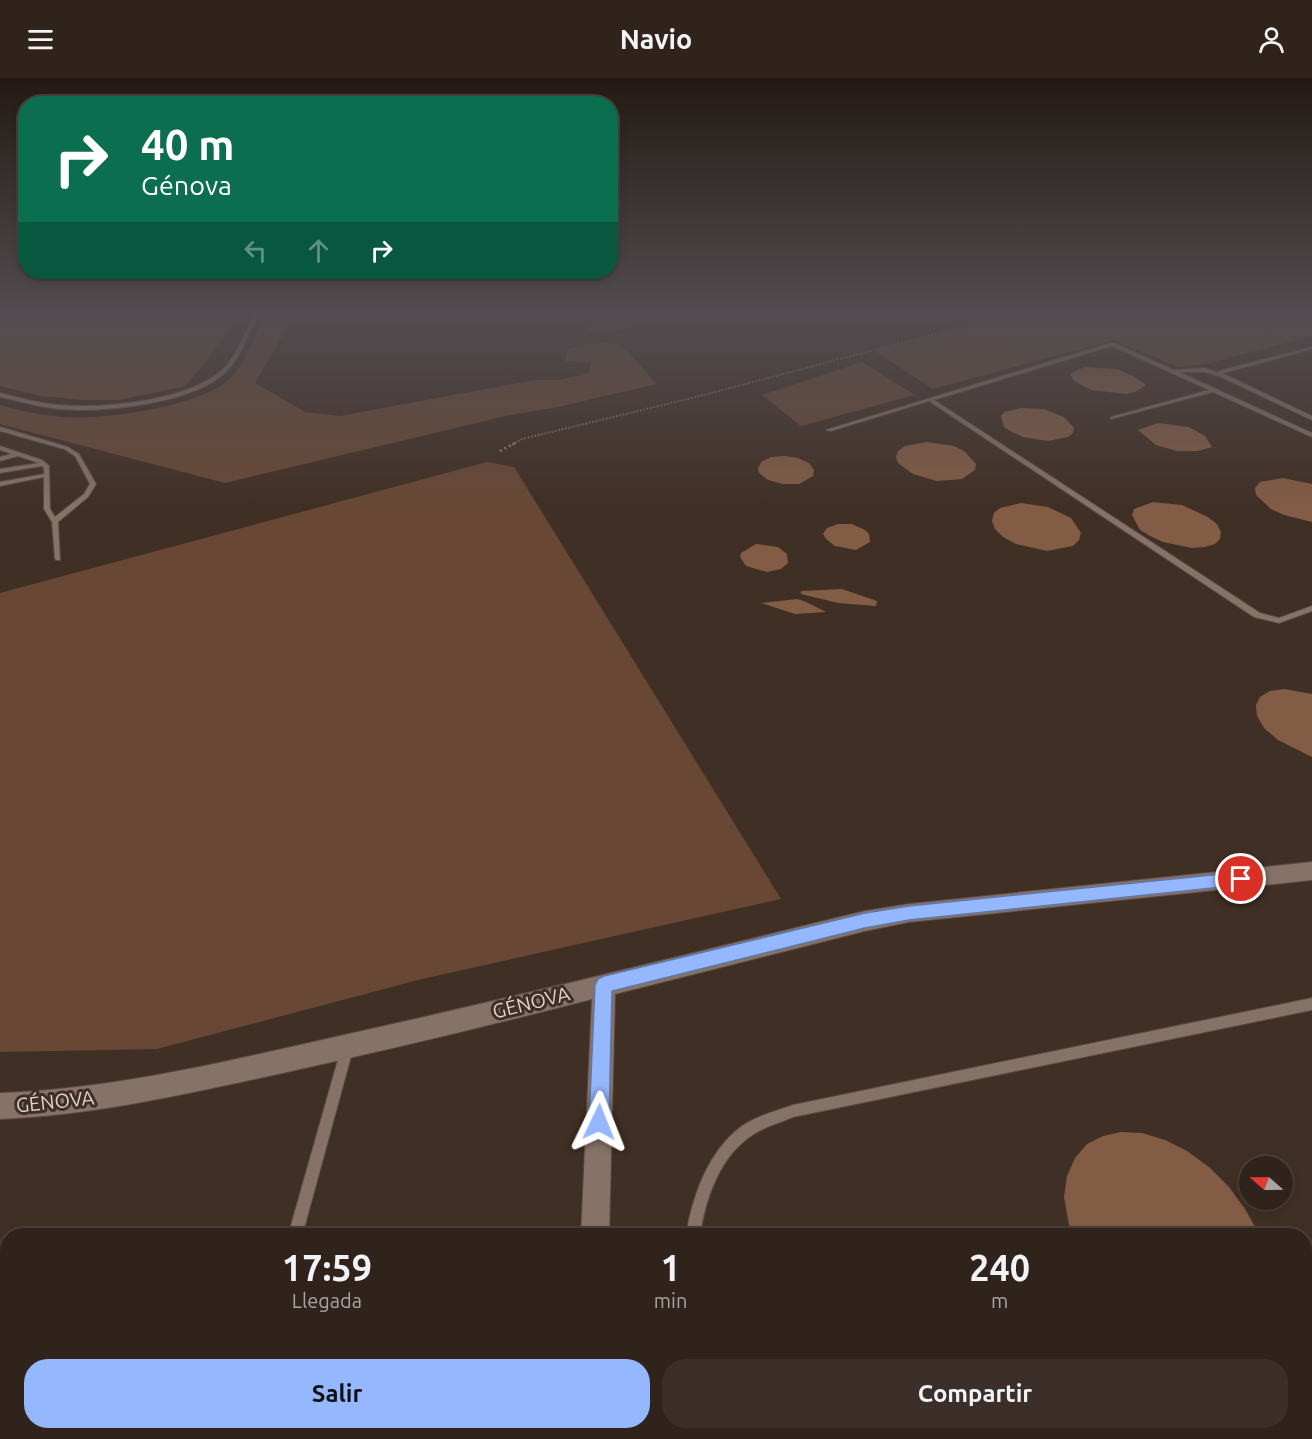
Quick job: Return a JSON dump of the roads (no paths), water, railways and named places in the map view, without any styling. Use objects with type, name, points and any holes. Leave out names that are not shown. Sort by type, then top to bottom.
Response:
[{"type":"street","name":"GÉNOVA","points":[[0,1106],[68,1101],[129,1092],[347,1046],[865,921],[909,913],[1312,871]]},
{"type":"street","points":[[595,1228],[604,985]]},
{"type":"lane","points":[[0,394],[56,407],[75,408],[131,404],[188,391],[210,380]]},
{"type":"lane","points":[[829,430],[997,380]]},
{"type":"lane","points":[[1193,380],[1312,435]]},
{"type":"lane","points":[[1231,380],[1312,418]]},
{"type":"lane","points":[[1113,418],[1215,390]]},
{"type":"lane","points":[[930,400],[1257,615],[1279,621],[1312,608]]},
{"type":"lane","points":[[0,429],[66,448],[77,455],[93,484],[84,499],[61,513],[54,522]]},
{"type":"lane","points":[[0,448],[46,467],[47,509],[54,522],[58,559]]},
{"type":"lane","points":[[0,459],[19,454]]},
{"type":"lane","points":[[0,471],[43,464]]},
{"type":"lane","points":[[0,484],[46,475]]},
{"type":"lane","points":[[694,1228],[708,1182],[727,1149],[748,1130],[793,1111],[1312,1004]]},
{"type":"lane","points":[[297,1228],[347,1046]]}]
